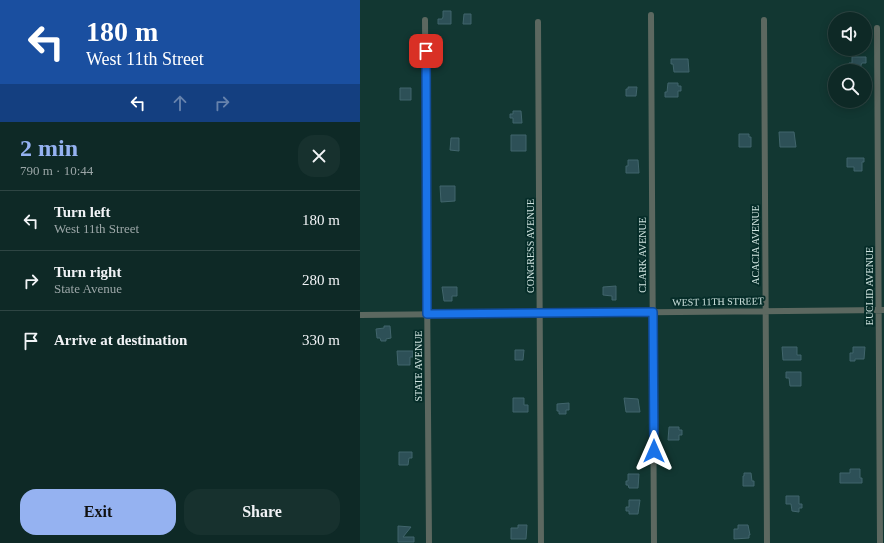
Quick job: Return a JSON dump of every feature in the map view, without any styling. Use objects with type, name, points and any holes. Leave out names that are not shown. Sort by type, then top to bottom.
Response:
[{"type":"street","name":"CLARK AVENUE","points":[[651,16],[654,543]]},
{"type":"street","name":"STATE AVENUE","points":[[426,20],[428,543]]},
{"type":"street","name":"ACACIA AVENUE","points":[[764,20],[767,543]]},
{"type":"street","name":"CONGRESS AVENUE","points":[[538,22],[541,543]]},
{"type":"street","name":"EUCLID AVENUE","points":[[877,28],[881,310],[880,543]]},
{"type":"street","name":"WEST 11TH STREET","points":[[360,315],[881,310]]},
{"type":"building","points":[[443,11],[451,11],[451,24],[438,24],[438,19],[442,19],[443,17]]},
{"type":"building","points":[[464,14],[471,14],[471,24],[463,24]]},
{"type":"building","points":[[852,57],[866,57],[866,63],[849,64],[852,63]]},
{"type":"building","points":[[671,59],[688,59],[689,72],[674,72]]},
{"type":"building","points":[[668,83],[678,83],[678,86],[681,86],[681,91],[678,91],[678,97],[665,97]]},
{"type":"building","points":[[628,87],[637,87],[636,96],[626,96],[626,89],[628,89]]},
{"type":"building","points":[[400,88],[411,88],[411,100],[400,100]]},
{"type":"building","points":[[513,111],[521,111],[522,123],[513,123],[513,118],[510,118],[510,114],[513,114]]},
{"type":"building","points":[[779,132],[794,132],[796,147],[780,147]]},
{"type":"building","points":[[739,134],[749,134],[749,137],[751,137],[751,147],[739,147]]},
{"type":"building","points":[[511,135],[526,135],[526,151],[511,151]]},
{"type":"building","points":[[451,138],[459,138],[459,151],[450,150]]},
{"type":"building","points":[[847,158],[864,158],[864,162],[862,162],[862,171],[854,171],[854,167],[847,167]]},
{"type":"building","points":[[628,160],[638,160],[639,173],[626,173]]},
{"type":"building","points":[[440,186],[455,186],[455,201],[441,202]]},
{"type":"building","points":[[616,286],[616,300],[612,300],[612,296],[603,295],[603,287]]},
{"type":"building","points":[[442,287],[457,287],[457,296],[452,296],[452,301],[444,301]]},
{"type":"building","points":[[384,326],[390,326],[391,338],[386,339],[386,341],[381,341],[380,338],[377,338],[376,329],[384,328]]},
{"type":"building","points":[[782,347],[797,347],[797,355],[801,355],[801,360],[783,360]]},
{"type":"building","points":[[853,347],[865,347],[864,359],[855,359],[855,361],[850,361],[850,353],[853,353]]},
{"type":"building","points":[[515,350],[524,350],[523,360],[515,360]]},
{"type":"building","points":[[397,351],[413,351],[413,357],[410,357],[410,365],[398,365]]},
{"type":"building","points":[[786,372],[801,372],[801,386],[790,386],[789,378],[786,378]]},
{"type":"building","points":[[513,398],[524,398],[524,405],[528,405],[528,412],[513,412]]},
{"type":"building","points":[[624,398],[638,399],[640,412],[626,412]]},
{"type":"building","points":[[569,403],[569,410],[566,410],[566,414],[559,414],[559,411],[557,411],[557,404]]},
{"type":"building","points":[[669,427],[679,427],[679,430],[682,430],[682,435],[679,435],[679,440],[668,440]]},
{"type":"building","points":[[399,452],[412,452],[412,458],[409,458],[408,465],[399,465]]},
{"type":"building","points":[[850,469],[860,469],[860,478],[862,478],[862,483],[840,483],[840,473],[850,473]]},
{"type":"building","points":[[744,473],[751,473],[754,486],[743,486]]},
{"type":"building","points":[[628,474],[639,474],[638,488],[629,488],[628,485],[626,485],[626,481],[628,481]]},
{"type":"building","points":[[786,496],[799,496],[799,504],[802,504],[802,508],[799,508],[799,512],[792,511],[791,504],[786,504]]},
{"type":"building","points":[[629,500],[640,500],[638,514],[629,514],[629,511],[626,511],[626,507],[629,507]]},
{"type":"building","points":[[518,525],[527,525],[526,539],[511,539],[511,528],[518,528]]},
{"type":"building","points":[[738,525],[748,525],[750,535],[749,538],[734,539],[734,529],[738,529]]},
{"type":"building","points":[[398,526],[411,527],[403,537],[414,537],[414,542],[398,542]]},
{"type":"route","points":[[426,51],[427,314],[653,312],[654,451]]}]
